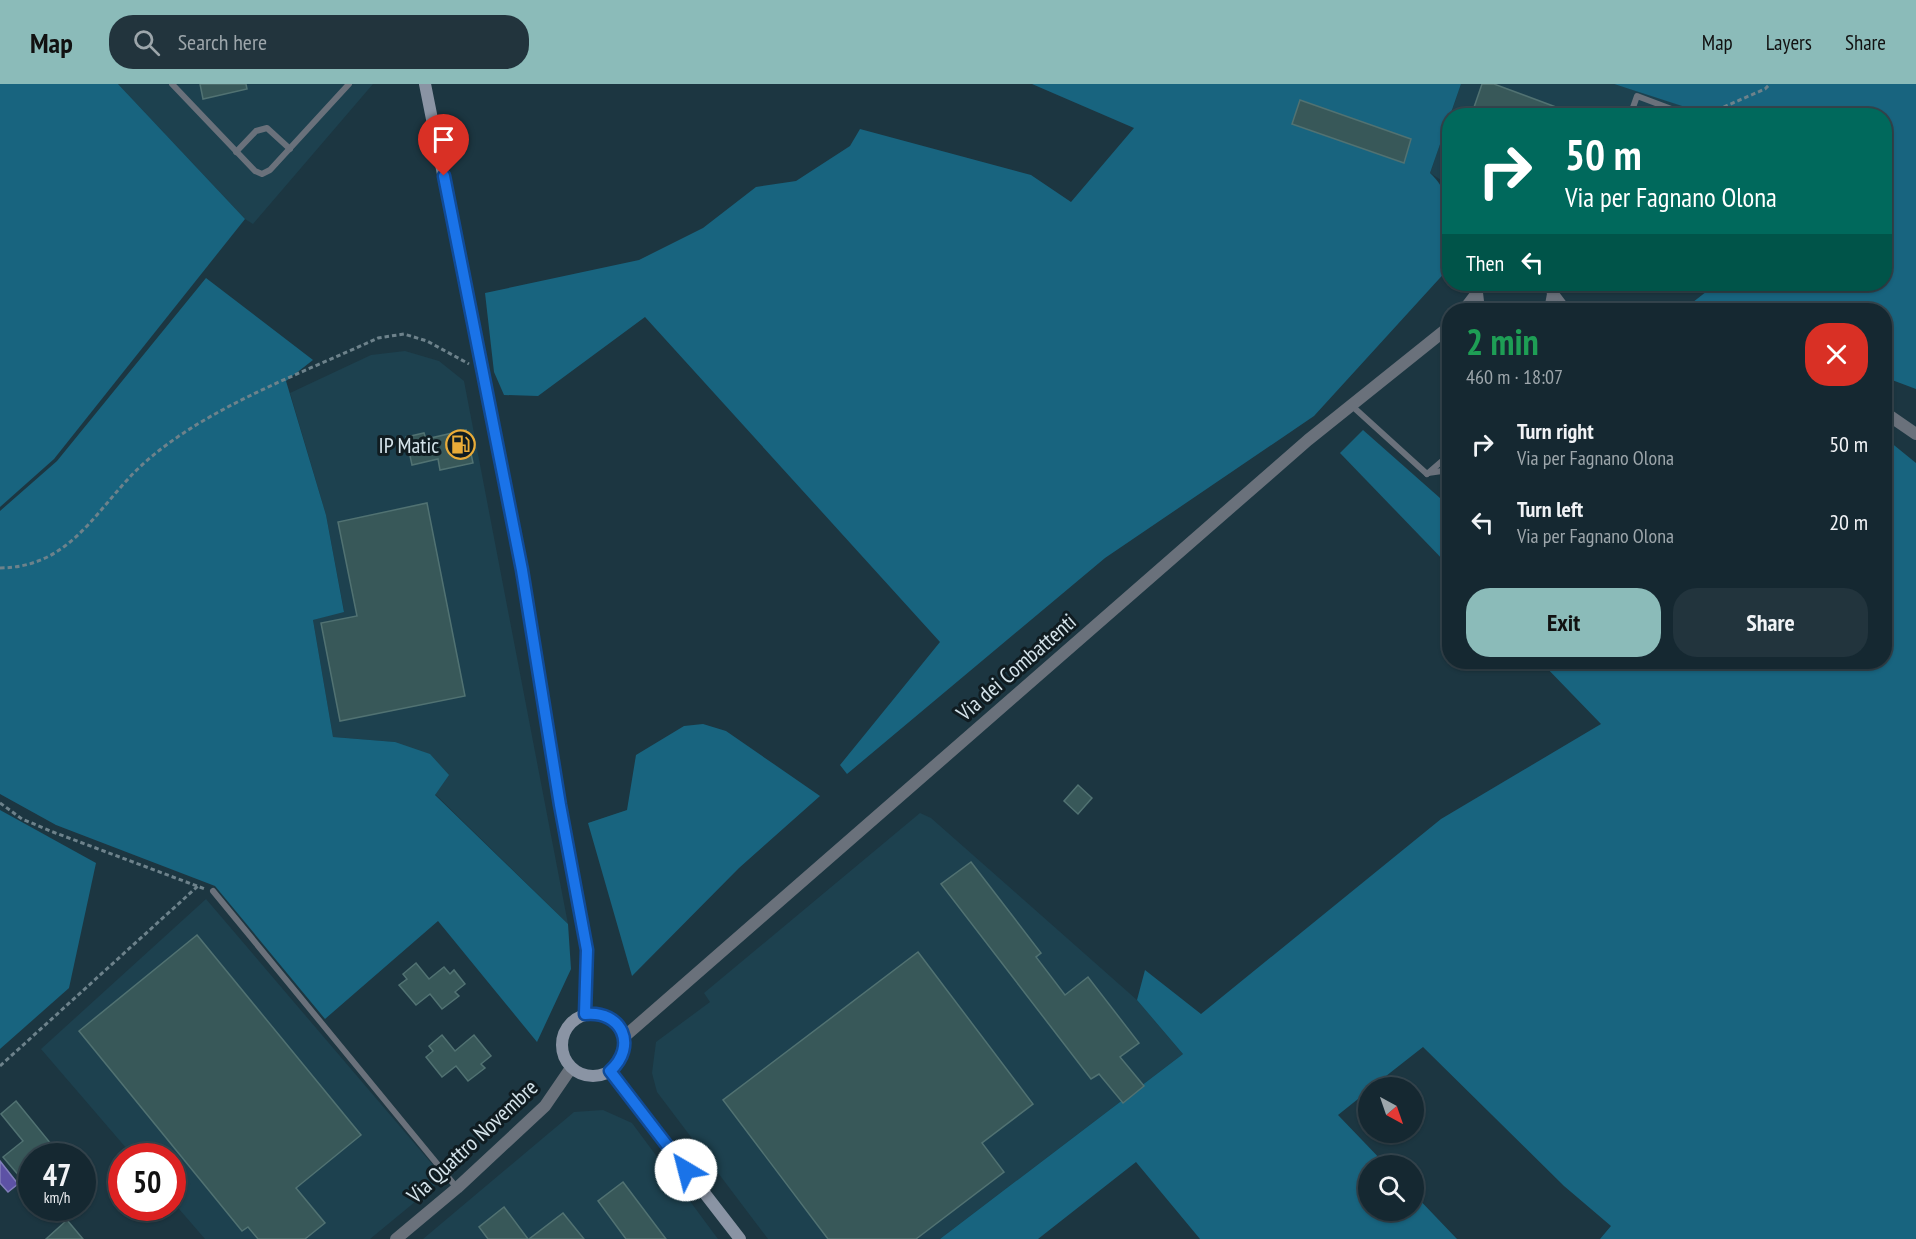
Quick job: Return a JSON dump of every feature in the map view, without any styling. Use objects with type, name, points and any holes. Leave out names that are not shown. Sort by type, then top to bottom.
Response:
[{"type":"main road","points":[[425,84],[522,570],[560,805],[587,950],[585,1014]]},
{"type":"main road","points":[[585,1014],[604,1015],[613,1020],[624,1037],[623,1056],[610,1071],[590,1077],[571,1068],[562,1052],[561,1042],[569,1024],[585,1014]]},
{"type":"main road","points":[[610,1071],[740,1239]]},
{"type":"street","name":"Via dei Combattenti","points":[[624,1037],[1351,405],[1442,334]]},
{"type":"street","points":[[1892,418],[1916,434]]},
{"type":"street","name":"Via Quattro Novembre","points":[[396,1239],[458,1188],[545,1106],[571,1068]]},
{"type":"lane","points":[[172,84],[236,152],[255,171],[262,174],[270,171],[349,84]]},
{"type":"lane","points":[[1633,108],[1637,96],[1669,108]]},
{"type":"lane","points":[[236,152],[256,131],[267,128],[290,149]]},
{"type":"lane","points":[[1351,405],[1427,474]]},
{"type":"lane","points":[[1427,474],[1442,460]]},
{"type":"lane","points":[[1427,474],[1442,471]]},
{"type":"lane","points":[[213,891],[458,1188]]},
{"type":"path","points":[[1720,108],[1770,84]]},
{"type":"path","points":[[0,568],[24,567],[49,556],[78,536],[100,515],[129,478],[162,448],[220,411],[378,338],[404,333],[427,341],[484,372]]},
{"type":"path","points":[[0,803],[22,819],[53,832],[213,891]]},
{"type":"path","points":[[0,1066],[198,886]]},
{"type":"shaded area","points":[[0,84],[118,84],[245,219],[54,459],[0,507]]},
{"type":"shaded area","points":[[118,84],[373,84],[253,224],[245,219]]},
{"type":"shaded area","points":[[1032,84],[1461,84],[1453,108],[1442,108],[1442,139],[1430,173],[1442,189],[1442,276],[1314,416],[1105,558],[847,774],[840,765],[940,642],[645,317],[538,396],[504,395],[494,372],[485,293],[639,260],[703,228],[756,187],[796,181],[850,146],[860,129],[1031,175],[1071,202],[1134,128]]},
{"type":"shaded area","points":[[1461,84],[1614,84],[1690,108],[1453,108]]},
{"type":"shaded area","points":[[1614,84],[1916,84],[1916,389],[1892,380],[1892,303],[1692,303],[1707,291],[1892,291],[1892,108],[1688,108]]},
{"type":"shaded area","points":[[1442,138],[1442,181],[1430,173]]},
{"type":"shaded area","points":[[206,278],[313,360],[286,381],[326,515],[344,612],[313,620],[333,737],[395,742],[430,754],[449,775],[435,795],[568,924],[571,969],[537,1042],[438,921],[325,1019],[215,886],[56,825],[0,794],[0,511],[57,461]]},
{"type":"shaded area","points":[[405,351],[439,361],[464,381],[568,924],[435,794],[395,742],[333,737],[313,620],[344,611],[326,515],[290,393],[371,355]]},
{"type":"shaded area","points":[[1363,430],[1442,500],[1442,559],[1340,453]]},
{"type":"shaded area","points":[[1892,444],[1916,463],[1916,1239],[1600,1239],[1611,1226],[1564,1186],[1423,1047],[1385,1077],[1358,1077],[1358,1099],[1338,1115],[1358,1136],[1358,1143],[1365,1143],[1376,1155],[1358,1155],[1358,1221],[1424,1221],[1424,1204],[1457,1239],[1200,1239],[1136,1162],[1038,1239],[940,1239],[1183,1054],[1137,1000],[1145,970],[1201,1014],[1441,819],[1601,724],[1548,669],[1892,669]]},
{"type":"shaded area","points":[[703,724],[726,731],[820,796],[739,868],[632,976],[588,823],[627,810],[636,755],[684,726]]},
{"type":"shaded area","points":[[0,810],[96,863],[69,988],[0,1049]]},
{"type":"shaded area","points":[[920,813],[931,818],[1137,1000],[1183,1054],[940,1239],[768,1239],[657,1092],[652,1073],[656,1042],[710,1002],[704,993]]},
{"type":"shaded area","points":[[206,899],[444,1178],[370,1239],[205,1239],[186,1217],[186,1143],[122,1143],[41,1049]]},
{"type":"shaded area","points":[[603,1110],[632,1123],[718,1239],[423,1239],[574,1112]]},
{"type":"shaded area","points":[[0,1161],[18,1184],[8,1192],[0,1183]]},
{"type":"building","points":[[200,84],[246,84],[247,89],[203,99]]},
{"type":"building","points":[[1482,84],[1494,84],[1558,108],[1474,108]]},
{"type":"building","points":[[1300,100],[1411,139],[1404,163],[1292,124]]},
{"type":"building","points":[[466,430],[473,463],[440,470],[438,459],[412,465],[406,437],[424,433],[426,439]]},
{"type":"building","points":[[427,503],[465,696],[340,721],[321,623],[357,616],[338,522]]},
{"type":"building","points":[[1078,785],[1092,798],[1078,814],[1064,801]]},
{"type":"building","points":[[971,862],[1041,953],[1036,957],[1065,995],[1088,977],[1139,1043],[1120,1057],[1144,1086],[1123,1103],[1099,1074],[1091,1079],[941,884]]},
{"type":"building","points":[[197,935],[361,1135],[296,1188],[325,1223],[305,1239],[258,1239],[248,1227],[242,1231],[186,1162],[186,1143],[170,1143],[79,1031]]},
{"type":"building","points":[[918,952],[1033,1104],[982,1143],[1004,1172],[916,1239],[828,1239],[723,1100]]},
{"type":"building","points":[[416,963],[429,979],[444,967],[450,974],[454,970],[465,984],[455,992],[459,996],[442,1009],[430,994],[416,1005],[399,985],[407,979],[403,974]]},
{"type":"building","points":[[442,1035],[455,1051],[474,1035],[491,1056],[481,1064],[485,1068],[468,1081],[456,1066],[442,1077],[426,1057],[433,1051],[429,1046]]},
{"type":"building","points":[[16,1101],[50,1143],[20,1143],[23,1141],[1,1114]]},
{"type":"building","points":[[18,1145],[18,1175],[3,1157]]},
{"type":"building","points":[[623,1182],[666,1239],[626,1239],[598,1201]]},
{"type":"building","points":[[504,1207],[528,1239],[488,1239],[479,1227]]},
{"type":"building","points":[[563,1213],[584,1239],[529,1239]]},
{"type":"building","points":[[68,1221],[83,1239],[46,1239]]},
{"type":"place","name":"IP Matic","points":[[460,445]]},
{"type":"route","points":[[444,176],[522,570],[560,805],[587,950],[585,1014],[604,1015],[620,1028],[625,1046],[623,1056],[618,1065],[610,1071],[686,1170]]}]
